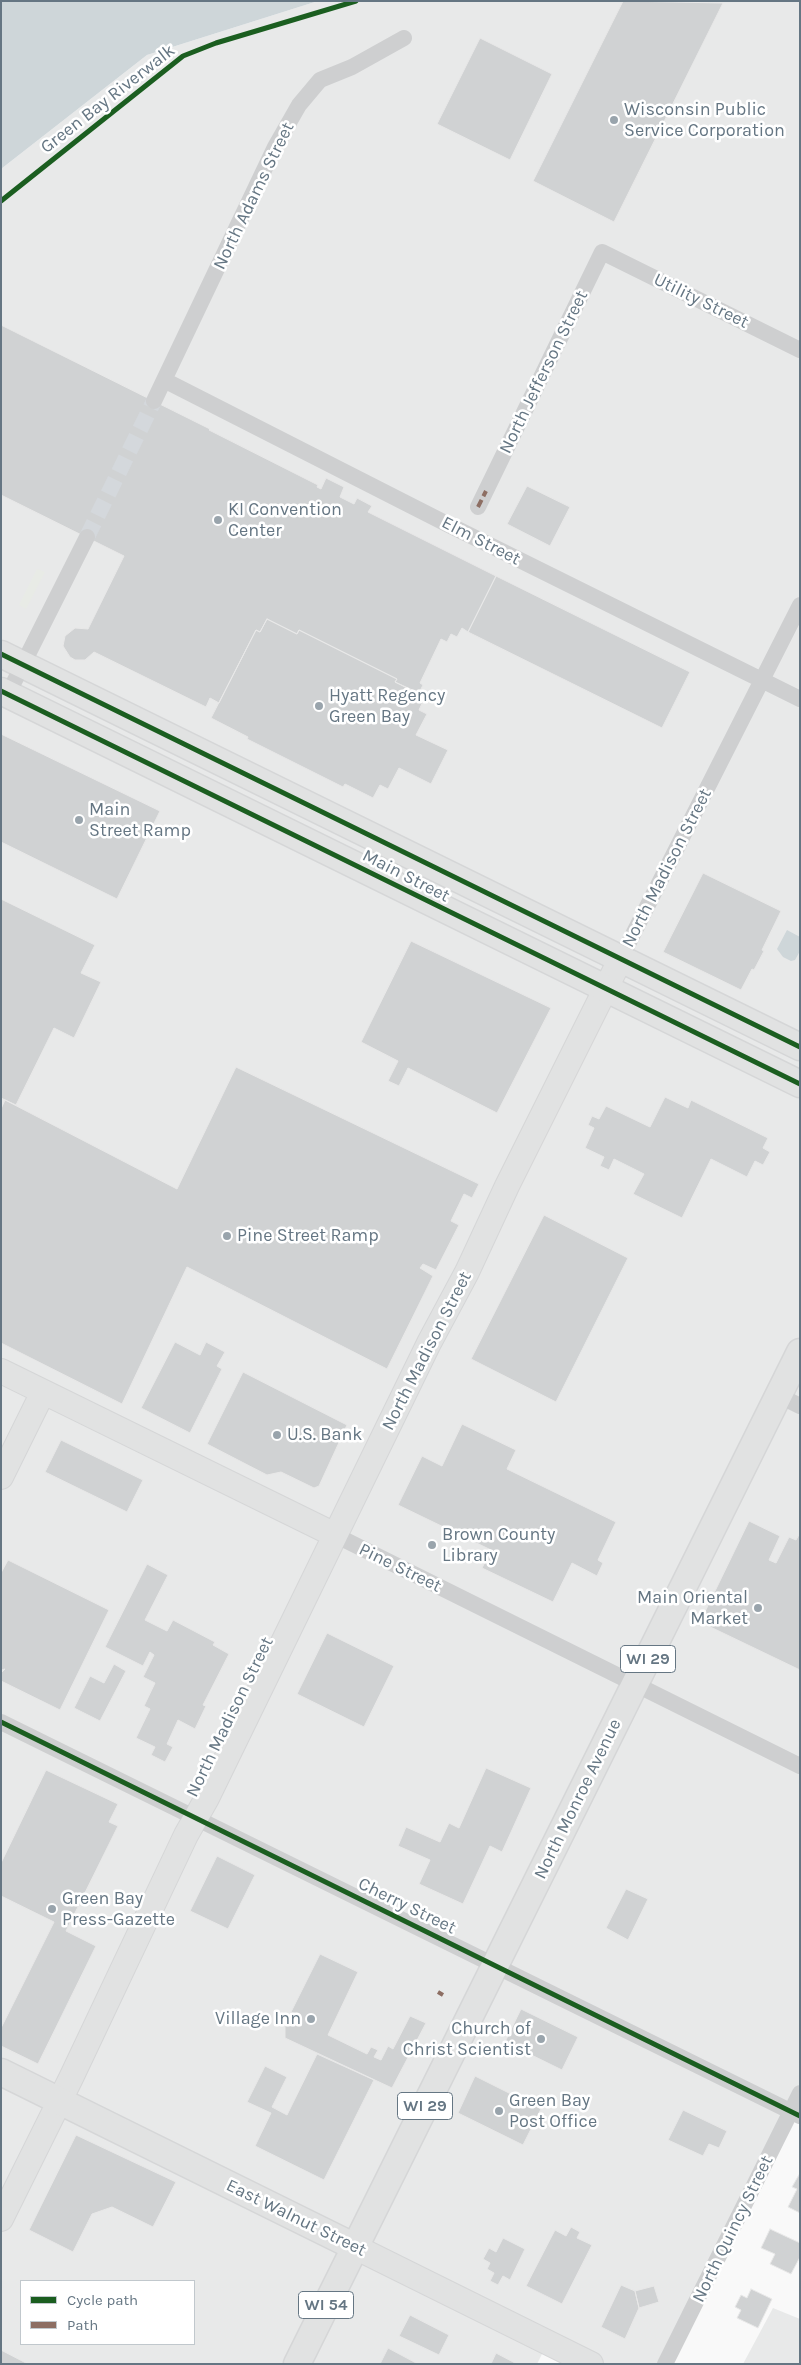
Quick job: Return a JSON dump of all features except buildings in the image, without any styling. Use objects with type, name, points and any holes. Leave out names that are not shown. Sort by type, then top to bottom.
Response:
[{"type":"main road","name":"Main Street","points":[[12,660],[800,1047]]},
{"type":"main road","name":"Main Street","points":[[5,692],[800,1084]]},
{"type":"main road","name":"North Madison Street","points":[[1,2219],[60,2101],[196,1816],[620,960]]},
{"type":"main road","name":"North Monroe Avenue","points":[[355,2247],[635,1684],[789,1401],[800,1352]]},
{"type":"main road","name":"Pine Street","points":[[1,1371],[335,1535]]},
{"type":"main road","points":[[1,1477],[43,1392]]},
{"type":"main road","name":"East Walnut Street","points":[[1,2072],[591,2364]]},
{"type":"main road","name":"WI 54","points":[[297,2364],[355,2247]]},
{"type":"street","name":"North Adams Street","points":[[154,401],[275,147],[299,105],[320,80],[352,67],[404,38]]},
{"type":"street","name":"Utility Street","points":[[602,252],[800,350]]},
{"type":"street","name":"North Jefferson Street","points":[[478,507],[602,252]]},
{"type":"street","name":"Elm Street","points":[[164,380],[800,699]]},
{"type":"street","points":[[5,692],[12,660],[87,537]]},
{"type":"street","name":"North Madison Street","points":[[620,960],[800,605]]},
{"type":"street","name":"Pine Street","points":[[335,1535],[800,1766]]},
{"type":"street","name":"Cherry Street","points":[[1,1722],[196,1816],[795,2114]]},
{"type":"street","name":"North Quincy Street","points":[[665,2364],[795,2114],[800,2093]]},
{"type":"shaded area","points":[[1,1],[318,1],[147,55],[1,169]]},
{"type":"shaded area","points":[[318,1],[800,1],[800,2116],[791,2112],[665,2364],[591,2364],[548,2342],[537,2364],[1,2364],[1,169],[147,55]]},
{"type":"shaded area","points":[[37,569],[45,572],[26,609],[19,605]]},
{"type":"shaded area","points":[[787,930],[800,937],[800,951],[795,960],[791,961],[783,957],[777,949]]},
{"type":"shaded area","points":[[773,2308],[800,2319],[800,2364],[743,2364]]},
{"type":"tunnel","points":[[87,537],[154,401]]},
{"type":"marked path","points":[[478,507],[486,491]]},
{"type":"marked path","points":[[438,1992],[443,1995]]},
{"type":"cycle path","name":"Green Bay Riverwalk","points":[[1,201],[183,56],[216,43],[356,1]]},
{"type":"cycle path","points":[[1,654],[800,1047]]},
{"type":"cycle path","points":[[1,691],[800,1084]]},
{"type":"cycle path","points":[[1,1722],[800,2116]]},
{"type":"place","name":"Wisconsin Public Service Corporation","points":[[614,120]]},
{"type":"place","name":"KI Convention Center","points":[[218,520]]},
{"type":"place","name":"Hyatt Regency Green Bay","points":[[319,706]]},
{"type":"place","name":"Main Street Ramp","points":[[79,820]]},
{"type":"place","name":"Pine Street Ramp","points":[[227,1236]]},
{"type":"place","name":"U.S. Bank","points":[[277,1435]]},
{"type":"place","name":"Brown County Library","points":[[432,1545]]},
{"type":"place","name":"Main Oriental Market","points":[[758,1608]]},
{"type":"place","name":"Green Bay Press-Gazette","points":[[52,1909]]},
{"type":"place","name":"Village Inn","points":[[311,2019]]},
{"type":"place","name":"Church of Christ Scientist","points":[[541,2039]]},
{"type":"place","name":"Green Bay Post Office","points":[[499,2111]]}]
